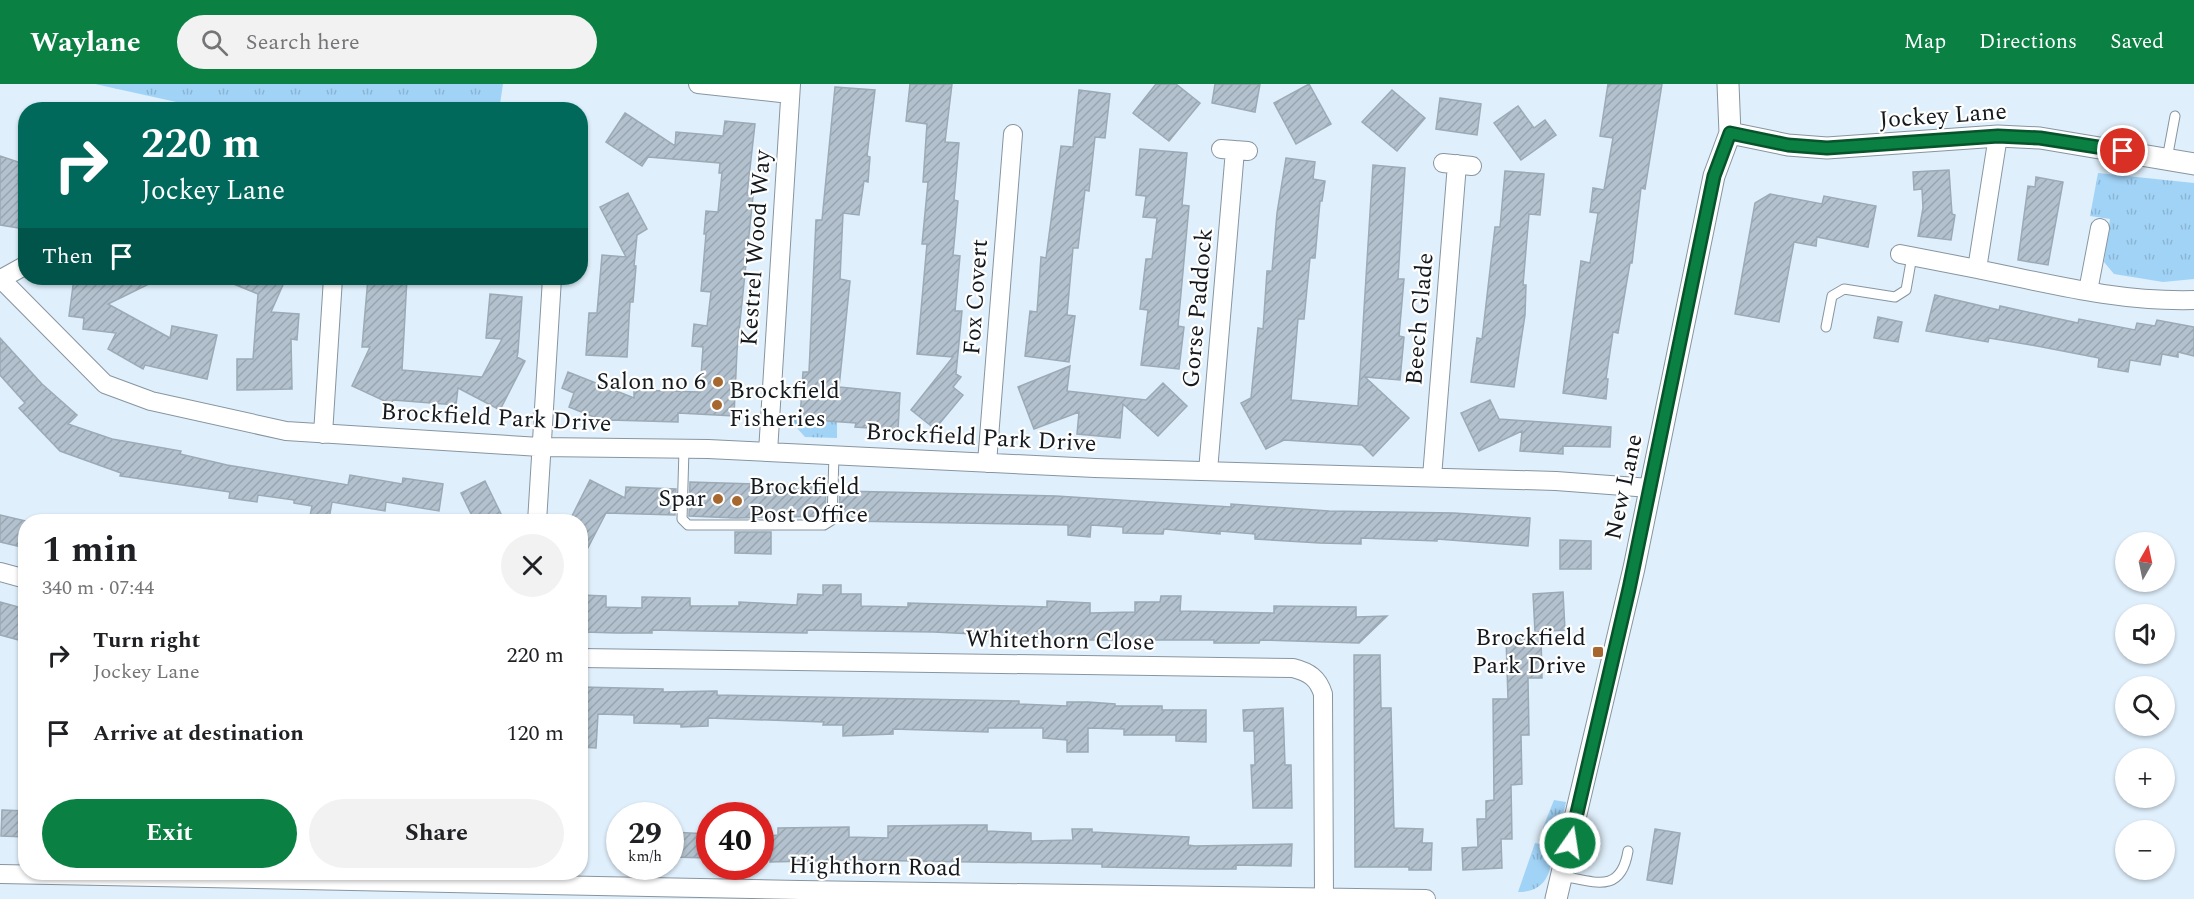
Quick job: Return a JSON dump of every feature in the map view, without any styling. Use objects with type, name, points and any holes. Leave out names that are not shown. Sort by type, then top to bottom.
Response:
[{"type":"street","points":[[698,84],[790,89]]},
{"type":"street","name":"New Lane","points":[[1556,899],[1621,626],[1714,176],[1730,133],[1728,84]]},
{"type":"street","name":"Kestrel Wood Way","points":[[768,452],[790,89]]},
{"type":"street","name":"Jockey Lane","points":[[1730,133],[1788,145],[1827,148],[1998,136],[2040,138],[2194,164]]},
{"type":"street","name":"Fox Covert","points":[[987,463],[1013,134]]},
{"type":"street","points":[[1977,269],[1998,136]]},
{"type":"street","name":"Gorse Paddock","points":[[1208,471],[1235,150]]},
{"type":"street","name":"Beech Glade","points":[[1432,477],[1457,164]]},
{"type":"street","points":[[2088,291],[2100,228]]},
{"type":"street","points":[[1906,255],[2151,301],[2194,300]]},
{"type":"street","points":[[0,279],[18,269]]},
{"type":"street","name":"Brockfield Park Drive","points":[[0,279],[105,384],[132,395],[286,431],[540,447],[684,449],[987,463],[1556,481],[1650,488]]},
{"type":"street","points":[[323,434],[333,285]]},
{"type":"street","points":[[537,514],[552,285]]},
{"type":"street","points":[[0,572],[18,577]]},
{"type":"street","name":"Whitethorn Close","points":[[588,658],[1293,668],[1304,671],[1320,683],[1323,694],[1324,896]]},
{"type":"street","name":"Highthorn Road","points":[[0,874],[18,874]]},
{"type":"street","name":"Highthorn Road","points":[[532,880],[593,893],[1324,896],[1426,899]]},
{"type":"lane","points":[[2167,159],[2175,116]]},
{"type":"lane","points":[[1826,327],[1832,296],[1844,289],[1895,297],[1906,290],[1906,255]]},
{"type":"lane","points":[[684,449],[682,519],[688,525],[824,525],[832,520],[834,455]]},
{"type":"lane","points":[[1562,876],[1601,883],[1612,881],[1625,867],[1628,851]]},
{"type":"green space","points":[[95,84],[503,84],[500,102],[176,102]]},
{"type":"green space","points":[[2098,173],[2194,183],[2194,279],[2163,282],[2114,274],[2104,262],[2110,219],[2090,216]]},
{"type":"green space","points":[[788,418],[837,421],[837,438],[805,437]]},
{"type":"green space","points":[[1554,800],[1566,802],[1559,834],[1542,830]]},
{"type":"green space","points":[[1535,843],[1554,847],[1549,872],[1546,879],[1535,888],[1518,892]]},
{"type":"building","points":[[910,84],[952,84],[945,142],[959,143],[954,200],[958,201],[953,255],[960,256],[955,311],[962,311],[956,374],[961,377],[953,387],[963,395],[935,429],[911,410],[953,357],[917,354],[927,244],[922,244],[928,182],[923,182],[927,124],[906,121]]},
{"type":"building","points":[[1156,84],[1176,84],[1200,103],[1169,141],[1133,113]]},
{"type":"building","points":[[1215,84],[1260,84],[1255,112],[1212,103]]},
{"type":"building","points":[[1309,84],[1331,124],[1296,144],[1274,103]]},
{"type":"building","points":[[1608,84],[1662,84],[1645,189],[1641,188],[1632,263],[1630,263],[1618,333],[1613,332],[1606,379],[1608,379],[1606,399],[1563,393],[1581,261],[1590,263],[1598,213],[1590,212],[1593,188],[1604,190],[1613,138],[1600,136]]},
{"type":"building","points":[[835,87],[875,90],[867,156],[870,157],[868,182],[864,181],[859,215],[843,213],[840,279],[850,281],[839,387],[900,393],[898,430],[855,427],[856,423],[800,419],[803,372],[809,372],[816,220],[822,220]]},
{"type":"building","points":[[1079,90],[1110,94],[1105,138],[1095,137],[1089,191],[1085,190],[1078,248],[1073,248],[1067,315],[1075,316],[1069,362],[1025,356],[1030,311],[1037,312],[1041,257],[1046,258],[1061,146],[1073,147]]},
{"type":"building","points":[[1392,90],[1425,118],[1397,151],[1362,122]]},
{"type":"building","points":[[1440,98],[1481,104],[1477,135],[1436,129]]},
{"type":"building","points":[[1518,106],[1534,128],[1545,120],[1556,135],[1521,160],[1494,123]]},
{"type":"building","points":[[625,113],[675,146],[676,132],[723,136],[725,121],[755,124],[747,195],[753,196],[737,351],[734,416],[678,413],[678,422],[610,420],[609,423],[569,407],[574,393],[562,388],[568,372],[634,398],[634,390],[700,392],[703,347],[692,346],[694,324],[707,326],[711,292],[701,291],[706,234],[704,234],[706,211],[718,212],[722,173],[719,173],[720,163],[648,157],[642,166],[606,142]]},
{"type":"building","points":[[1140,149],[1187,153],[1182,205],[1189,206],[1178,326],[1184,327],[1179,369],[1141,365],[1148,310],[1140,309],[1146,259],[1152,259],[1157,218],[1143,217],[1146,196],[1136,195]]},
{"type":"building","points":[[0,156],[18,162],[18,228],[0,225]]},
{"type":"building","points":[[1286,158],[1315,162],[1313,179],[1325,181],[1322,201],[1320,201],[1315,258],[1310,258],[1304,319],[1298,319],[1291,400],[1358,406],[1373,165],[1405,168],[1398,279],[1404,279],[1399,336],[1404,337],[1400,380],[1365,377],[1409,418],[1373,456],[1362,445],[1284,440],[1266,449],[1241,403],[1251,398],[1258,328],[1263,329],[1267,271],[1272,271],[1277,213]]},
{"type":"building","points":[[1949,170],[1952,214],[1955,215],[1951,240],[1918,236],[1923,208],[1922,189],[1914,190],[1913,172]]},
{"type":"building","points":[[1505,171],[1544,174],[1540,215],[1529,214],[1523,285],[1526,285],[1525,315],[1514,387],[1471,382],[1477,338],[1482,339],[1495,227],[1500,227]]},
{"type":"building","points":[[2036,177],[2063,182],[2048,265],[2018,260],[2028,186],[2035,187]]},
{"type":"building","points":[[628,193],[647,229],[637,235],[627,357],[586,355],[589,313],[597,313],[602,255],[626,257],[600,207]]},
{"type":"building","points":[[1770,194],[1822,204],[1824,196],[1876,206],[1868,247],[1817,237],[1816,246],[1794,242],[1779,322],[1735,314],[1755,203]]},
{"type":"building","points":[[73,285],[147,285],[108,304],[170,338],[172,326],[217,335],[207,379],[145,365],[143,369],[108,349],[116,333],[83,329],[84,318],[69,316]]},
{"type":"building","points":[[236,285],[283,285],[271,312],[299,314],[297,340],[291,339],[292,389],[237,390],[237,359],[253,359],[258,294]]},
{"type":"building","points":[[367,285],[407,285],[402,370],[482,377],[502,339],[486,338],[490,294],[522,297],[518,351],[513,351],[518,352],[517,357],[525,361],[500,410],[458,388],[456,405],[393,400],[391,404],[352,386],[370,347],[362,347]]},
{"type":"building","points":[[1935,295],[1999,310],[2000,306],[2078,323],[2079,319],[2135,330],[2137,323],[2155,326],[2157,320],[2194,327],[2194,356],[2178,352],[2178,357],[2162,354],[2160,365],[2130,360],[2128,372],[2098,367],[2099,358],[1989,338],[1988,342],[1926,331]]},
{"type":"building","points":[[1878,317],[1902,322],[1898,342],[1874,338]]},
{"type":"building","points":[[0,338],[42,384],[77,415],[68,424],[112,439],[181,451],[180,454],[227,465],[348,485],[350,475],[402,484],[403,478],[443,484],[439,511],[386,502],[385,511],[332,502],[330,514],[310,514],[312,506],[294,503],[294,500],[258,495],[257,502],[229,498],[230,492],[120,476],[121,473],[60,451],[19,408],[25,403],[0,375]]},
{"type":"building","points":[[1070,366],[1067,391],[1146,400],[1163,383],[1187,406],[1158,436],[1123,404],[1120,438],[1077,434],[1079,412],[1034,429],[1018,387]]},
{"type":"building","points":[[1490,400],[1499,419],[1611,427],[1610,447],[1563,446],[1563,454],[1520,451],[1522,431],[1479,451],[1461,413]]},
{"type":"building","points":[[590,480],[625,498],[626,487],[676,489],[675,515],[606,513],[588,548],[588,514],[573,514]]},
{"type":"building","points":[[485,481],[501,514],[471,514],[461,493]]},
{"type":"building","points":[[690,482],[818,486],[818,490],[826,490],[825,516],[736,518],[689,516]]},
{"type":"building","points":[[840,491],[1056,496],[1231,507],[1231,504],[1329,511],[1454,513],[1530,518],[1528,546],[1437,539],[1437,541],[1361,538],[1361,544],[1320,543],[1255,539],[1255,534],[1220,531],[1220,534],[1164,529],[1163,534],[1123,533],[1123,527],[1091,525],[1090,537],[1068,535],[1068,525],[847,521],[839,519]]},
{"type":"building","points":[[0,515],[18,519],[18,546],[0,542]]},
{"type":"building","points":[[735,532],[771,532],[771,554],[735,553]]},
{"type":"building","points":[[1560,540],[1591,541],[1591,569],[1560,569]]},
{"type":"building","points":[[823,585],[841,585],[841,594],[861,594],[861,606],[908,607],[908,603],[1047,607],[1047,601],[1090,603],[1090,613],[1135,612],[1135,602],[1160,602],[1161,596],[1181,596],[1180,611],[1274,613],[1274,606],[1356,607],[1356,617],[1387,616],[1359,643],[1260,640],[1259,643],[1214,643],[1214,640],[1091,640],[934,632],[807,630],[807,633],[652,630],[652,633],[588,632],[588,595],[606,596],[606,607],[642,608],[642,597],[690,598],[690,606],[739,606],[739,602],[797,605],[798,594],[823,595]]},
{"type":"building","points":[[1563,592],[1565,630],[1535,632],[1533,594]]},
{"type":"building","points":[[0,602],[18,607],[18,640],[0,635]]},
{"type":"building","points":[[1541,636],[1542,678],[1528,678],[1529,735],[1521,735],[1522,784],[1511,785],[1512,839],[1501,839],[1502,868],[1463,870],[1462,848],[1478,847],[1477,819],[1486,819],[1486,801],[1494,800],[1493,699],[1508,699],[1506,637]]},
{"type":"building","points":[[1354,655],[1380,655],[1381,708],[1391,708],[1394,828],[1423,829],[1422,843],[1432,843],[1431,870],[1409,870],[1409,867],[1355,867]]},
{"type":"building","points":[[588,687],[663,689],[663,692],[717,691],[717,695],[1019,701],[1019,704],[1067,706],[1067,702],[1088,702],[1115,704],[1115,706],[1162,706],[1162,710],[1206,710],[1206,742],[1176,741],[1176,735],[1124,735],[1124,729],[1088,728],[1088,752],[1067,752],[1067,740],[1043,738],[1043,728],[988,728],[988,732],[893,729],[893,734],[843,736],[843,725],[823,725],[824,722],[708,718],[708,726],[681,727],[681,724],[634,723],[634,715],[598,714],[596,748],[588,748]]},
{"type":"building","points":[[1283,708],[1285,765],[1291,765],[1292,808],[1253,808],[1251,765],[1255,765],[1254,731],[1244,731],[1243,710]]},
{"type":"building","points":[[2,810],[18,811],[18,837],[1,836]]},
{"type":"building","points":[[987,825],[987,831],[1031,833],[1031,841],[1073,840],[1072,829],[1092,829],[1092,832],[1189,837],[1188,845],[1195,846],[1292,844],[1291,866],[1236,865],[1236,869],[1204,869],[1102,867],[1102,864],[854,860],[774,862],[774,836],[778,835],[778,828],[849,827],[849,837],[888,838],[888,826]]},
{"type":"building","points":[[1655,829],[1680,833],[1672,884],[1647,880]]},
{"type":"building","points":[[684,833],[696,833],[696,858],[684,857]]},
{"type":"place","name":"Salon no 6","points":[[718,382]]},
{"type":"place","name":"Brockfield Fisheries","points":[[717,405]]},
{"type":"place","name":"Spar","points":[[718,499]]},
{"type":"place","name":"Brockfield Post Office","points":[[737,501]]},
{"type":"place","name":"Brockfield Park Drive","points":[[1598,652]]},
{"type":"route","points":[[1570,843],[1616,650],[1714,176],[1730,133],[1788,145],[1827,148],[1899,145],[1998,136],[2040,138],[2123,151]]}]
